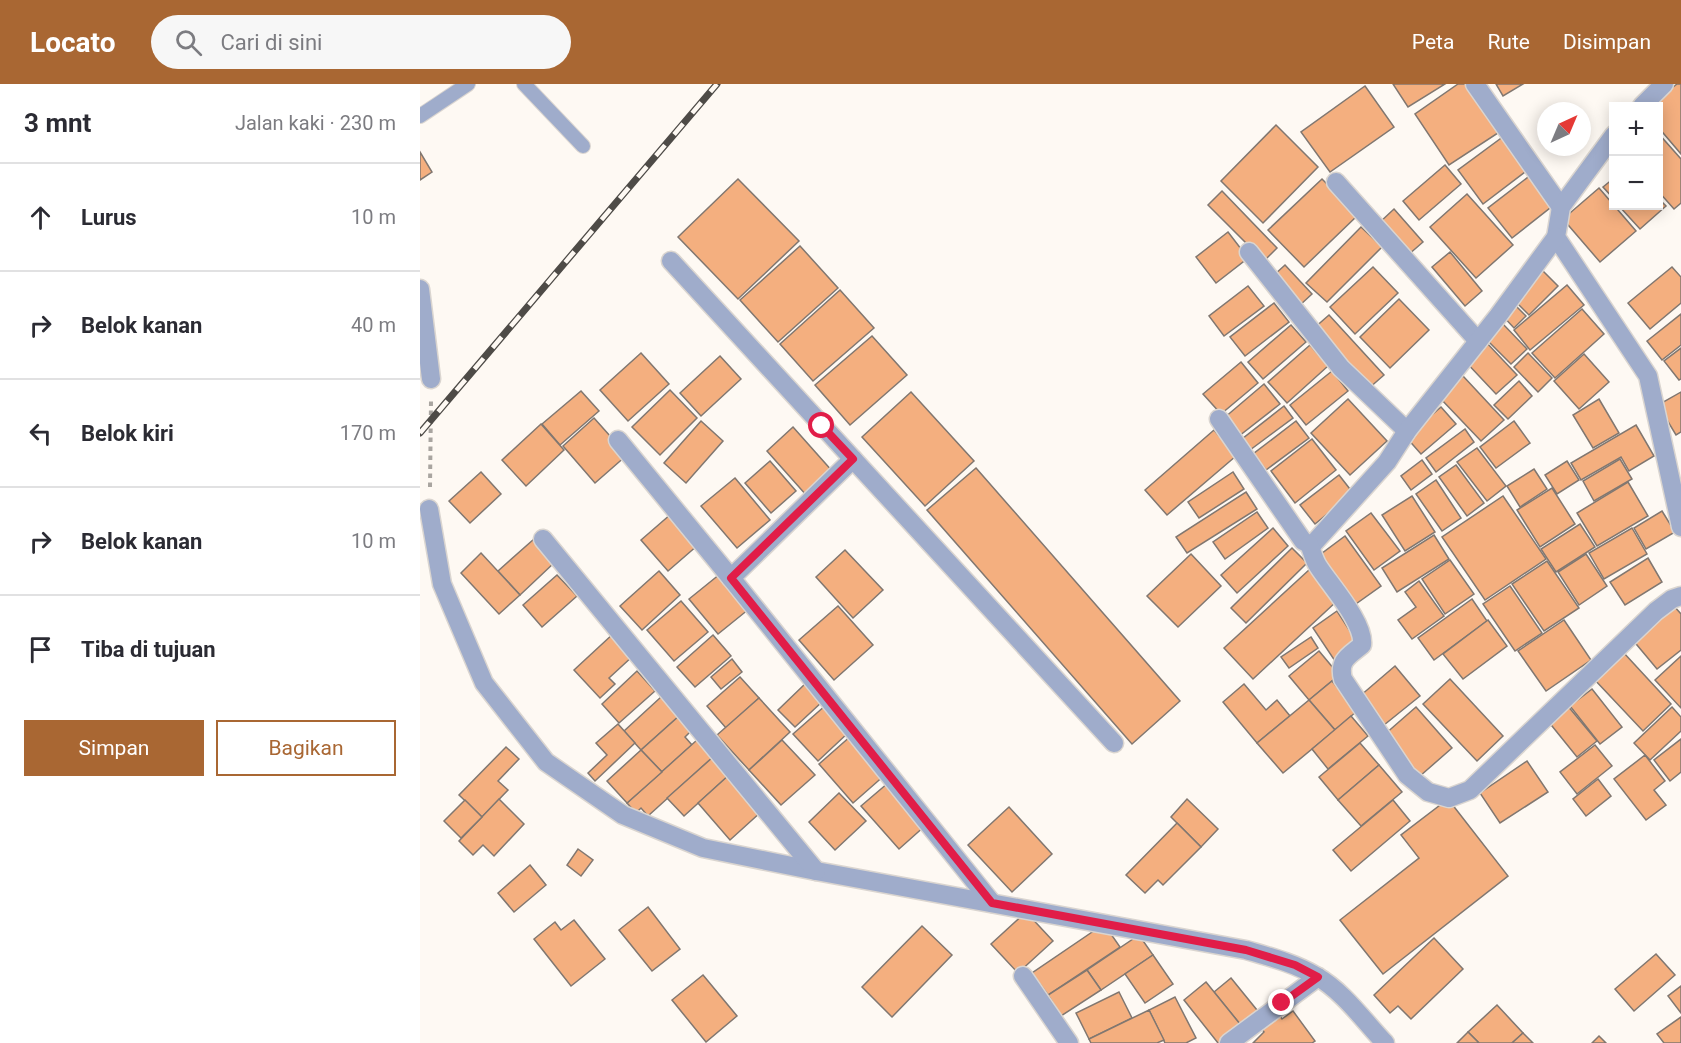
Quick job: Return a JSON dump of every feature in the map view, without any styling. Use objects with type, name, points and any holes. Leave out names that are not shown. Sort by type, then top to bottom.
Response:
[{"type":"street","points":[[1475,84],[1561,207]]},
{"type":"street","points":[[1646,102],[1664,84]]},
{"type":"street","points":[[1309,544],[1314,543],[1387,462],[1407,431],[1556,237],[1561,207],[1609,142]]},
{"type":"street","points":[[1336,182],[1478,341]]},
{"type":"street","points":[[1556,237],[1648,376],[1681,527]]},
{"type":"street","points":[[1249,252],[1341,368],[1407,431]]},
{"type":"street","points":[[671,261],[1114,742]]},
{"type":"street","points":[[420,289],[431,379]]},
{"type":"street","points":[[1219,419],[1303,541],[1309,544],[1317,565],[1346,604],[1363,638],[1362,645],[1342,663],[1340,670],[1343,679],[1407,775],[1428,792],[1449,798],[1470,790],[1656,611],[1672,599],[1681,596]]},
{"type":"street","points":[[618,440],[992,903]]},
{"type":"street","points":[[731,578],[853,459]]},
{"type":"street","points":[[429,509],[442,584],[484,683],[546,762],[623,815],[702,848],[1246,950],[1295,965],[1318,977],[1337,993],[1385,1043]]},
{"type":"street","points":[[543,539],[816,871]]},
{"type":"street","points":[[1023,976],[1070,1043]]},
{"type":"street","points":[[1229,1043],[1318,977]]},
{"type":"lane","points":[[420,116],[468,84]]},
{"type":"lane","points":[[524,84],[582,146]]},
{"type":"path","points":[[429,509],[431,379]]},
{"type":"building","points":[[1393,84],[1445,84],[1408,107]]},
{"type":"building","points":[[1458,84],[1469,84],[1501,131],[1449,165],[1415,114]]},
{"type":"building","points":[[1496,84],[1523,84],[1503,96]]},
{"type":"building","points":[[1677,84],[1681,84],[1681,154],[1663,133],[1663,102],[1654,102]]},
{"type":"building","points":[[1365,86],[1394,127],[1330,172],[1301,132]]},
{"type":"building","points":[[1276,125],[1318,167],[1263,223],[1221,181]]},
{"type":"building","points":[[1504,136],[1529,169],[1483,204],[1458,170]]},
{"type":"building","points":[[1663,139],[1681,159],[1681,203],[1674,209],[1663,197]]},
{"type":"building","points":[[420,152],[432,172],[420,180]]},
{"type":"building","points":[[1445,165],[1461,184],[1419,220],[1403,201]]},
{"type":"building","points":[[1532,174],[1555,204],[1512,238],[1488,208]]},
{"type":"building","points":[[738,179],[799,241],[738,299],[678,237]]},
{"type":"building","points":[[1322,179],[1358,215],[1304,267],[1268,230]]},
{"type":"building","points":[[1609,182],[1609,194],[1603,187]]},
{"type":"building","points":[[1599,188],[1609,200],[1609,210],[1618,210],[1636,231],[1600,262],[1563,219]]},
{"type":"building","points":[[1222,191],[1277,248],[1264,261],[1208,205]]},
{"type":"building","points":[[1467,194],[1513,245],[1476,278],[1430,227]]},
{"type":"building","points":[[1394,209],[1423,242],[1408,255],[1379,223]]},
{"type":"building","points":[[1623,210],[1661,210],[1640,229]]},
{"type":"building","points":[[1361,227],[1382,247],[1327,302],[1306,283]]},
{"type":"building","points":[[1228,232],[1248,258],[1216,283],[1196,257]]},
{"type":"building","points":[[800,246],[838,288],[778,342],[740,300]]},
{"type":"building","points":[[1450,252],[1482,291],[1465,306],[1432,267]]},
{"type":"building","points":[[1285,265],[1312,294],[1299,306],[1273,276]]},
{"type":"building","points":[[1373,267],[1398,293],[1355,334],[1330,307]]},
{"type":"building","points":[[1672,267],[1681,277],[1681,303],[1650,329],[1628,303]]},
{"type":"building","points":[[1543,271],[1558,286],[1529,315],[1514,300]]},
{"type":"building","points":[[1567,285],[1584,305],[1530,350],[1514,330]]},
{"type":"building","points":[[1248,286],[1264,306],[1224,336],[1209,316]]},
{"type":"building","points":[[840,290],[874,328],[813,381],[780,344]]},
{"type":"building","points":[[1399,299],[1429,330],[1390,368],[1360,337]]},
{"type":"building","points":[[1512,302],[1526,316],[1514,328],[1501,314]]},
{"type":"building","points":[[1274,303],[1289,322],[1245,356],[1230,337]]},
{"type":"building","points":[[1582,309],[1604,334],[1555,378],[1532,353]]},
{"type":"building","points":[[1681,314],[1681,345],[1662,360],[1647,341]]},
{"type":"building","points":[[1329,315],[1384,375],[1368,389],[1313,329]]},
{"type":"building","points":[[1502,323],[1527,349],[1511,364],[1486,339]]},
{"type":"building","points":[[1291,325],[1306,342],[1263,379],[1248,362]]},
{"type":"building","points":[[872,336],[907,375],[850,425],[815,385]]},
{"type":"building","points":[[1485,341],[1517,375],[1496,394],[1464,360]]},
{"type":"building","points":[[1310,345],[1328,366],[1287,403],[1268,382]]},
{"type":"building","points":[[1681,348],[1681,379],[1679,380],[1664,361]]},
{"type":"building","points":[[641,353],[669,384],[628,421],[600,390]]},
{"type":"building","points":[[1528,353],[1552,378],[1538,392],[1514,367]]},
{"type":"building","points":[[1584,354],[1609,382],[1579,409],[1554,381]]},
{"type":"building","points":[[720,356],[741,379],[701,416],[680,393]]},
{"type":"building","points":[[1241,362],[1258,383],[1221,414],[1203,394]]},
{"type":"building","points":[[1332,371],[1348,391],[1306,425],[1290,405]]},
{"type":"building","points":[[1463,376],[1504,420],[1481,441],[1440,398]]},
{"type":"building","points":[[1519,381],[1532,396],[1508,419],[1494,405]]},
{"type":"building","points":[[1264,384],[1280,404],[1239,436],[1224,418]]},
{"type":"building","points":[[670,390],[697,418],[660,455],[632,427]]},
{"type":"building","points":[[581,391],[599,411],[560,445],[542,424]]},
{"type":"building","points":[[911,392],[974,461],[925,506],[862,437]]},
{"type":"building","points":[[1681,392],[1681,432],[1676,435],[1658,405]]},
{"type":"building","points":[[1348,399],[1387,441],[1350,475],[1311,433]]},
{"type":"building","points":[[1599,399],[1619,433],[1593,448],[1573,415]]},
{"type":"building","points":[[1284,406],[1293,418],[1250,450],[1242,439]]},
{"type":"building","points":[[1441,407],[1456,424],[1421,454],[1406,437]]},
{"type":"building","points":[[594,418],[627,455],[595,483],[563,446]]},
{"type":"building","points":[[701,421],[723,441],[686,483],[664,463]]},
{"type":"building","points":[[1296,421],[1309,438],[1266,470],[1253,454]]},
{"type":"building","points":[[1514,421],[1530,443],[1496,468],[1480,447]]},
{"type":"building","points":[[541,424],[564,450],[526,486],[502,460]]},
{"type":"building","points":[[1636,425],[1654,456],[1629,471],[1621,457],[1581,480],[1571,463]]},
{"type":"building","points":[[793,427],[833,472],[807,496],[767,451]]},
{"type":"building","points":[[1465,429],[1474,442],[1436,472],[1426,458]]},
{"type":"building","points":[[1214,430],[1236,456],[1167,515],[1145,490]]},
{"type":"building","points":[[1312,439],[1336,470],[1295,503],[1271,471]]},
{"type":"building","points":[[1477,448],[1506,486],[1487,501],[1457,462]]},
{"type":"building","points":[[1620,459],[1632,479],[1594,501],[1583,481]]},
{"type":"building","points":[[1422,460],[1432,474],[1411,490],[1401,476]]},
{"type":"building","points":[[770,461],[796,491],[771,513],[745,483]]},
{"type":"building","points":[[1567,461],[1579,480],[1557,494],[1545,475]]},
{"type":"building","points":[[1456,465],[1484,503],[1467,516],[1439,477]]},
{"type":"building","points":[[976,468],[1180,701],[1132,744],[927,510]]},
{"type":"building","points":[[1534,469],[1547,489],[1520,507],[1507,486]]},
{"type":"building","points":[[481,472],[501,494],[470,523],[449,501]]},
{"type":"building","points":[[1233,472],[1244,489],[1199,518],[1188,502]]},
{"type":"building","points":[[1339,475],[1353,493],[1315,524],[1300,505]]},
{"type":"building","points":[[735,478],[770,520],[737,548],[701,506]]},
{"type":"building","points":[[1436,480],[1461,518],[1442,531],[1416,494]]},
{"type":"building","points":[[1628,482],[1648,516],[1597,546],[1577,513]]},
{"type":"building","points":[[1552,488],[1575,524],[1540,547],[1517,510]]},
{"type":"building","points":[[1246,492],[1257,509],[1187,553],[1176,537]]},
{"type":"building","points":[[1412,496],[1435,532],[1405,551],[1382,515]]},
{"type":"building","points":[[1503,496],[1546,559],[1485,600],[1442,537]]},
{"type":"building","points":[[1662,511],[1675,532],[1646,549],[1634,528]]},
{"type":"building","points":[[1257,512],[1268,528],[1225,559],[1213,542]]},
{"type":"building","points":[[1371,513],[1400,551],[1374,570],[1346,531]]},
{"type":"building","points":[[671,514],[698,545],[668,571],[641,540]]},
{"type":"building","points":[[1580,524],[1595,547],[1556,572],[1541,549]]},
{"type":"building","points":[[1273,528],[1288,546],[1237,593],[1221,575]]},
{"type":"building","points":[[1632,528],[1647,554],[1604,579],[1589,553]]},
{"type":"building","points":[[1434,535],[1449,559],[1397,592],[1382,568]]},
{"type":"building","points":[[1345,536],[1381,586],[1353,606],[1317,557]]},
{"type":"building","points":[[534,539],[555,562],[520,595],[498,571]]},
{"type":"building","points":[[1292,548],[1307,563],[1246,623],[1231,608]]},
{"type":"building","points":[[845,550],[883,590],[853,618],[816,577]]},
{"type":"building","points":[[481,553],[520,595],[499,614],[461,573]]},
{"type":"building","points":[[1191,554],[1221,586],[1178,627],[1147,596]]},
{"type":"building","points":[[1586,554],[1607,586],[1579,605],[1558,572]]},
{"type":"building","points":[[1648,558],[1662,582],[1625,605],[1610,582]]},
{"type":"building","points":[[1450,560],[1474,594],[1445,614],[1422,579]]},
{"type":"building","points":[[1547,561],[1579,608],[1544,631],[1512,584]]},
{"type":"building","points":[[1310,569],[1338,600],[1253,679],[1224,648]]},
{"type":"building","points":[[659,571],[680,595],[642,630],[620,606]]},
{"type":"building","points":[[720,574],[749,609],[718,634],[689,599]]},
{"type":"building","points":[[557,575],[577,596],[542,627],[523,605]]},
{"type":"building","points":[[1419,581],[1444,616],[1412,639],[1398,620],[1416,607],[1405,592]]},
{"type":"building","points":[[1510,586],[1542,633],[1515,651],[1483,604]]},
{"type":"building","points":[[1472,599],[1487,621],[1434,660],[1418,638]]},
{"type":"building","points":[[681,601],[708,632],[674,661],[647,630]]},
{"type":"building","points":[[1673,605],[1681,614],[1681,650],[1657,669],[1632,639]]},
{"type":"building","points":[[838,606],[873,645],[834,680],[799,640]]},
{"type":"building","points":[[1337,611],[1359,645],[1335,661],[1313,628]]},
{"type":"building","points":[[1488,620],[1507,646],[1463,679],[1443,654]]},
{"type":"building","points":[[1564,620],[1591,660],[1546,691],[1518,651]]},
{"type":"building","points":[[614,633],[634,655],[609,678],[615,684],[600,698],[574,670]]},
{"type":"building","points":[[713,635],[731,656],[695,687],[677,667]]},
{"type":"building","points":[[1311,637],[1318,648],[1289,668],[1281,657]]},
{"type":"building","points":[[1319,651],[1339,675],[1309,700],[1289,676]]},
{"type":"building","points":[[1623,652],[1671,704],[1643,731],[1594,679]]},
{"type":"building","points":[[1681,656],[1681,708],[1655,680]]},
{"type":"building","points":[[732,659],[742,672],[721,689],[711,677]]},
{"type":"building","points":[[1395,666],[1420,696],[1384,725],[1360,696]]},
{"type":"building","points":[[637,671],[655,691],[619,723],[602,704]]},
{"type":"building","points":[[740,677],[759,698],[726,728],[707,706]]},
{"type":"building","points":[[1450,679],[1503,736],[1477,761],[1423,704]]},
{"type":"building","points":[[1332,681],[1357,711],[1335,730],[1309,700]]},
{"type":"building","points":[[806,683],[823,701],[795,727],[778,710]]},
{"type":"building","points":[[1244,684],[1266,710],[1277,700],[1290,716],[1257,743],[1223,702]]},
{"type":"building","points":[[1592,689],[1622,727],[1600,744],[1570,706]]},
{"type":"building","points":[[661,697],[679,716],[641,750],[624,731]]},
{"type":"building","points":[[759,698],[790,732],[749,770],[717,735]]},
{"type":"building","points":[[1309,700],[1335,730],[1283,773],[1257,743]]},
{"type":"building","points":[[826,705],[849,732],[818,761],[793,734]]},
{"type":"building","points":[[1567,705],[1597,741],[1577,757],[1548,721]]},
{"type":"building","points":[[1416,707],[1452,748],[1420,776],[1384,735]]},
{"type":"building","points":[[1672,707],[1681,717],[1681,731],[1650,760],[1634,743]]},
{"type":"building","points":[[679,716],[692,730],[685,737],[692,745],[662,772],[641,750]]},
{"type":"building","points":[[1351,716],[1368,736],[1328,769],[1312,749]]},
{"type":"building","points":[[618,724],[635,743],[595,781],[588,773],[607,755],[596,743]]},
{"type":"building","points":[[852,735],[886,774],[853,803],[819,764]]},
{"type":"building","points":[[1681,739],[1681,772],[1670,781],[1654,760]]},
{"type":"building","points":[[697,740],[713,757],[648,816],[641,808],[636,813],[627,803]]},
{"type":"building","points":[[782,740],[815,775],[781,805],[749,770]]},
{"type":"building","points":[[1360,743],[1379,765],[1338,800],[1319,777]]},
{"type":"building","points":[[1595,745],[1612,766],[1577,794],[1560,772]]},
{"type":"building","points":[[506,747],[519,759],[498,781],[508,790],[482,817],[459,795]]},
{"type":"building","points":[[641,750],[662,772],[627,803],[607,781]]},
{"type":"building","points":[[1645,755],[1665,781],[1654,790],[1666,805],[1646,820],[1614,779]]},
{"type":"building","points":[[713,757],[729,775],[684,816],[667,798]]},
{"type":"building","points":[[1527,761],[1548,792],[1500,823],[1480,793]]},
{"type":"building","points":[[1379,765],[1402,792],[1361,826],[1338,800]]},
{"type":"building","points":[[729,775],[762,811],[730,840],[698,803]]},
{"type":"building","points":[[1598,779],[1611,796],[1586,816],[1573,799]]},
{"type":"building","points":[[888,783],[926,825],[899,849],[861,806]]},
{"type":"building","points":[[839,793],[866,821],[835,850],[809,822]]},
{"type":"building","points":[[499,799],[524,824],[494,856],[483,845],[473,855],[459,841]]},
{"type":"building","points":[[1187,799],[1218,829],[1201,847],[1171,817]]},
{"type":"building","points":[[1448,799],[1508,876],[1383,974],[1340,920],[1419,858],[1401,835]]},
{"type":"building","points":[[465,800],[482,817],[461,838],[444,821]]},
{"type":"building","points":[[1393,800],[1410,821],[1351,871],[1333,850]]},
{"type":"building","points":[[1009,807],[1052,854],[1012,892],[968,845]]},
{"type":"building","points":[[1177,823],[1201,847],[1163,885],[1158,880],[1145,893],[1126,875]]},
{"type":"building","points":[[578,849],[593,860],[581,876],[567,865]]},
{"type":"building","points":[[530,865],[546,885],[514,912],[498,893]]},
{"type":"building","points":[[648,907],[680,949],[652,971],[619,930]]},
{"type":"building","points":[[1026,912],[1053,941],[1018,973],[991,944]]},
{"type":"building","points":[[574,920],[605,959],[571,986],[534,939],[555,922],[561,930]]},
{"type":"building","points":[[1104,924],[1120,947],[1048,995],[1032,973]]},
{"type":"building","points":[[922,926],[952,955],[892,1017],[862,987]]},
{"type":"building","points":[[1139,935],[1153,955],[1101,990],[1087,970]]},
{"type":"building","points":[[1434,938],[1463,969],[1411,1019],[1398,1006],[1390,1013],[1374,995]]},
{"type":"building","points":[[1656,954],[1675,975],[1634,1011],[1615,989]]},
{"type":"building","points":[[1153,955],[1173,984],[1145,1003],[1125,974]]},
{"type":"building","points":[[1087,970],[1101,990],[1061,1016],[1048,995]]},
{"type":"building","points":[[703,975],[737,1016],[706,1042],[672,1000]]},
{"type":"building","points":[[1231,978],[1261,1015],[1244,1029],[1214,992]]},
{"type":"building","points":[[1206,982],[1244,1029],[1226,1043],[1218,1043],[1184,1000]]},
{"type":"building","points":[[1681,986],[1681,1013],[1668,996]]},
{"type":"building","points":[[1119,992],[1132,1018],[1089,1039],[1076,1013]]},
{"type":"building","points":[[1175,997],[1196,1038],[1186,1043],[1165,1043],[1149,1010]]},
{"type":"building","points":[[1497,1005],[1523,1033],[1512,1043],[1479,1043],[1468,1032]]},
{"type":"building","points":[[1149,1010],[1164,1040],[1157,1043],[1091,1043],[1089,1039]]},
{"type":"building","points":[[1293,1011],[1315,1041],[1312,1043],[1253,1043],[1264,1032],[1261,1028],[1279,1014],[1282,1019]]},
{"type":"building","points":[[1681,1017],[1681,1043],[1664,1043],[1657,1034]]},
{"type":"building","points":[[1468,1032],[1479,1043],[1457,1043]]},
{"type":"building","points":[[1523,1033],[1533,1043],[1512,1043]]},
{"type":"building","points":[[1599,1036],[1606,1043],[1592,1043]]},
{"type":"railway","points":[[420,433],[717,84]]},
{"type":"route","points":[[822,426],[853,459],[731,578],[992,903],[1246,950],[1295,965],[1318,977],[1282,1003]]}]
